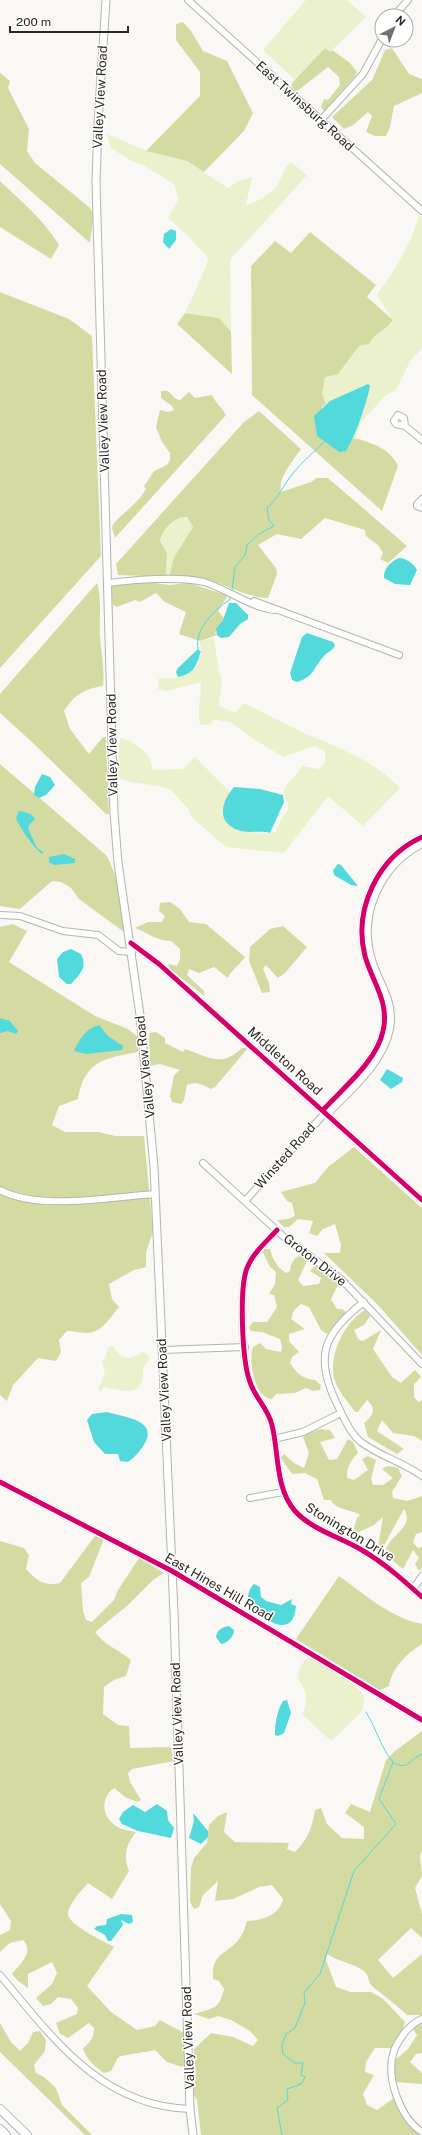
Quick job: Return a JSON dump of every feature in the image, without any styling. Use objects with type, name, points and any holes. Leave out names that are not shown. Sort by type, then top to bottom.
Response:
[{"type":"highway","points":[[0,2109],[27,2135]]},
{"type":"highway","points":[[0,2130],[6,2135]]},
{"type":"main road","name":"Valley View Road","points":[[106,0],[96,173],[115,833],[131,943],[145,1059],[155,1194],[172,1571],[190,2109],[193,2135]]},
{"type":"street","name":"East Twinsburg Road","points":[[188,0],[422,211]]},
{"type":"street","points":[[401,8],[408,0]]},
{"type":"street","points":[[321,120],[362,74],[377,48]]},
{"type":"street","points":[[405,426],[422,440]]},
{"type":"street","points":[[422,499],[417,504],[417,506],[422,508]]},
{"type":"street","points":[[108,583],[193,580],[205,583],[244,599],[259,607],[275,610],[399,655]]},
{"type":"street","points":[[387,868],[403,849],[422,837]]},
{"type":"street","points":[[387,868],[405,854],[422,844]]},
{"type":"street","name":"Winsted Road","points":[[245,1201],[326,1112],[367,1063],[381,1040],[385,1024],[384,1010],[382,996],[370,952],[369,918],[377,890],[387,868]]},
{"type":"street","points":[[0,915],[20,916],[63,931],[98,935],[119,950],[132,952]]},
{"type":"street","name":"Middleton Road","points":[[131,943],[159,964],[326,1112],[422,1200]]},
{"type":"street","name":"Groton Drive","points":[[203,1163],[295,1246],[335,1273],[422,1364]]},
{"type":"street","points":[[0,1190],[20,1198],[40,1202],[155,1194]]},
{"type":"street","name":"Stonington Drive","points":[[277,1230],[254,1256],[246,1273],[243,1294],[247,1371],[250,1384],[270,1417],[283,1492],[292,1507],[305,1520],[375,1558],[422,1597]]},
{"type":"street","points":[[364,1302],[338,1326],[330,1339],[324,1363],[326,1378],[341,1414],[354,1435],[361,1442],[422,1476]]},
{"type":"street","points":[[162,1350],[245,1347]]},
{"type":"street","points":[[274,1439],[303,1432],[341,1414]]},
{"type":"street","name":"East Hines Hill Road","points":[[0,1482],[172,1571],[422,1720]]},
{"type":"street","points":[[250,1498],[283,1492]]},
{"type":"street","points":[[413,1588],[422,1576]]},
{"type":"street","points":[[0,1975],[59,2046],[83,2068],[105,2083],[126,2093],[163,2106],[190,2109]]},
{"type":"street","points":[[422,2019],[414,2023],[403,2036],[394,2051],[392,2064],[393,2080],[400,2102],[411,2121],[422,2132]]},
{"type":"green space","points":[[306,0],[347,0],[366,17],[330,52],[324,49],[295,80],[263,50]]},
{"type":"green space","points":[[183,22],[191,31],[203,51],[227,61],[253,113],[244,131],[204,172],[187,161],[146,151],[200,96],[200,72],[176,40],[176,24]]},
{"type":"green space","points":[[325,48],[330,52],[332,50],[350,63],[357,72],[324,111],[321,107],[324,99],[328,100],[340,85],[339,77],[328,67],[296,92],[292,87],[292,83]]},
{"type":"green space","points":[[392,48],[409,74],[422,79],[422,93],[394,106],[390,127],[386,136],[375,136],[366,132],[372,116],[368,112],[353,125],[344,129],[332,117],[372,80],[385,50]]},
{"type":"green space","points":[[0,73],[10,81],[8,88],[29,129],[27,151],[35,163],[89,207],[94,214],[90,243],[0,164]]},
{"type":"green space","points":[[107,134],[149,152],[187,161],[228,188],[239,181],[252,177],[246,205],[262,198],[273,190],[291,162],[307,175],[230,260],[231,332],[219,318],[185,313],[206,267],[208,258],[188,236],[168,218],[179,199],[174,184],[142,164],[133,162],[111,148]]},
{"type":"green space","points":[[0,181],[39,219],[59,245],[51,259],[0,227]]},
{"type":"green space","points":[[422,216],[422,348],[410,361],[396,390],[386,395],[361,422],[356,438],[353,438],[364,410],[368,384],[326,404],[322,394],[325,376],[338,374],[359,346],[369,344],[374,337],[387,327],[393,320],[377,296],[407,247],[412,237],[418,217]]},
{"type":"green space","points":[[310,232],[376,285],[367,297],[393,320],[374,336],[369,344],[359,346],[338,374],[325,377],[322,394],[326,404],[322,407],[318,436],[339,452],[348,448],[353,438],[379,447],[390,455],[398,466],[382,511],[252,395],[251,266],[275,241],[291,253]]},
{"type":"green space","points":[[0,292],[69,319],[92,336],[101,556],[0,668]]},
{"type":"green space","points":[[185,313],[219,318],[231,332],[232,374],[177,324]]},
{"type":"green space","points":[[161,391],[168,391],[176,399],[180,400],[189,392],[195,398],[212,395],[226,415],[115,538],[112,528],[113,524],[143,494],[146,489],[144,486],[154,471],[167,465],[170,460],[170,453],[162,442],[156,427],[160,410],[168,412],[174,410],[172,406],[161,398]]},
{"type":"green space","points":[[259,411],[301,449],[284,475],[281,492],[311,482],[317,478],[328,478],[407,546],[388,563],[380,559],[383,553],[378,545],[366,536],[365,530],[325,518],[301,539],[277,534],[258,545],[276,568],[277,574],[268,598],[259,597],[243,593],[206,579],[169,577],[174,557],[193,527],[187,517],[182,517],[170,524],[163,532],[161,537],[160,541],[167,553],[166,577],[118,575],[116,564],[244,422]]},
{"type":"green space","points":[[182,517],[187,517],[193,527],[174,557],[169,577],[166,577],[167,553],[160,541],[161,537],[168,527]]},
{"type":"green space","points":[[149,582],[169,585],[189,583],[226,595],[227,597],[218,611],[224,618],[215,633],[217,635],[200,641],[179,634],[186,612],[165,602],[156,593],[140,602],[135,600],[117,607],[113,605],[111,587],[124,583]]},
{"type":"green space","points":[[97,583],[100,602],[100,636],[103,686],[90,689],[80,694],[64,711],[70,729],[89,754],[103,737],[106,737],[109,814],[106,814],[0,713],[0,694]]},
{"type":"green space","points":[[214,638],[219,673],[222,678],[219,706],[235,713],[244,703],[296,729],[360,758],[381,771],[400,788],[363,826],[328,796],[284,853],[226,847],[192,818],[189,810],[171,790],[160,786],[130,782],[117,777],[120,738],[129,741],[145,752],[150,760],[153,770],[183,769],[195,757],[230,792],[222,811],[229,824],[234,828],[245,832],[270,833],[275,832],[289,808],[284,793],[288,783],[298,773],[302,766],[319,769],[325,762],[325,751],[315,746],[283,757],[249,736],[232,723],[214,719],[211,724],[200,725],[199,709],[201,682],[167,691],[158,689],[159,678],[166,679],[186,675],[196,667],[201,654],[200,641]]},
{"type":"green space","points":[[0,764],[107,856],[117,879],[124,932],[79,899],[71,888],[61,882],[52,881],[20,909],[0,906]]},
{"type":"green space","points":[[170,902],[180,909],[189,922],[206,924],[245,957],[228,978],[214,967],[199,973],[189,969],[187,975],[204,991],[204,996],[170,969],[168,964],[177,966],[180,959],[180,949],[171,941],[157,938],[135,928],[148,922],[162,922],[165,916],[159,911],[160,903]]},
{"type":"green space","points":[[13,924],[27,931],[9,962],[95,1016],[128,1029],[138,1037],[138,1052],[106,1059],[91,1069],[85,1076],[78,1099],[59,1106],[52,1125],[65,1132],[99,1132],[115,1136],[144,1136],[153,1232],[146,1252],[146,1267],[134,1270],[109,1284],[112,1299],[119,1307],[109,1320],[97,1330],[92,1332],[84,1333],[67,1331],[59,1340],[61,1352],[56,1361],[38,1358],[13,1385],[7,1401],[0,1395],[0,927]]},
{"type":"green space","points":[[283,926],[307,947],[285,973],[278,978],[266,965],[263,969],[269,983],[270,992],[262,993],[249,961],[250,947],[270,929]]},
{"type":"green space","points":[[156,1032],[165,1038],[165,1043],[183,1052],[185,1049],[215,1059],[228,1058],[242,1048],[248,1048],[215,1087],[211,1089],[202,1084],[196,1083],[187,1085],[184,1100],[181,1104],[172,1102],[170,1096],[174,1075],[180,1070],[160,1064],[150,1066],[149,1033]]},
{"type":"green space","points":[[354,1147],[422,1208],[422,1355],[377,1304],[324,1253],[340,1253],[341,1245],[335,1224],[323,1229],[317,1236],[309,1233],[313,1221],[298,1219],[289,1227],[284,1227],[277,1220],[288,1219],[295,1216],[292,1203],[287,1201],[281,1192],[315,1183],[328,1167]]},
{"type":"green space","points":[[265,1249],[270,1249],[272,1257],[276,1263],[286,1273],[290,1271],[291,1264],[294,1259],[299,1256],[307,1256],[308,1259],[298,1280],[303,1286],[319,1284],[321,1278],[310,1271],[315,1265],[324,1269],[340,1281],[331,1299],[337,1309],[342,1309],[346,1312],[327,1334],[321,1330],[309,1307],[301,1304],[294,1310],[291,1319],[305,1329],[289,1334],[289,1341],[299,1352],[292,1357],[290,1363],[300,1375],[315,1380],[321,1385],[320,1390],[313,1391],[306,1388],[295,1393],[276,1394],[272,1399],[266,1397],[257,1386],[251,1360],[253,1347],[260,1343],[266,1349],[281,1352],[282,1347],[280,1339],[262,1332],[251,1331],[249,1328],[253,1322],[267,1322],[277,1307],[274,1295],[269,1294],[275,1284],[276,1272],[270,1267],[262,1251]]},
{"type":"green space","points":[[365,1310],[370,1316],[364,1325],[354,1330],[358,1339],[363,1341],[381,1330],[373,1349],[392,1377],[401,1383],[415,1370],[421,1377],[414,1384],[414,1397],[419,1402],[422,1400],[422,1441],[414,1436],[393,1433],[382,1420],[377,1431],[404,1449],[397,1454],[368,1437],[364,1423],[372,1415],[372,1406],[367,1400],[358,1412],[355,1412],[336,1385],[333,1372],[333,1362],[339,1341],[350,1323]]},
{"type":"green space","points":[[113,1346],[116,1351],[126,1358],[134,1357],[143,1352],[147,1354],[150,1359],[143,1367],[143,1377],[137,1388],[127,1391],[104,1387],[100,1392],[98,1388],[105,1373],[102,1362],[106,1356],[108,1347]]},
{"type":"green space","points":[[320,1429],[330,1430],[335,1438],[320,1442],[329,1460],[337,1459],[348,1439],[353,1442],[358,1453],[350,1464],[347,1478],[354,1480],[368,1470],[362,1459],[368,1456],[376,1460],[371,1479],[373,1485],[383,1485],[393,1478],[382,1469],[388,1466],[398,1468],[402,1476],[392,1492],[393,1498],[407,1501],[422,1496],[422,1532],[416,1534],[413,1542],[418,1548],[422,1547],[422,1568],[419,1571],[415,1564],[419,1558],[413,1550],[403,1569],[385,1554],[387,1546],[407,1520],[404,1509],[383,1547],[382,1558],[377,1553],[383,1517],[374,1525],[352,1535],[357,1518],[360,1515],[339,1507],[331,1500],[324,1500],[317,1479],[305,1473],[292,1474],[281,1458],[284,1454],[294,1463],[304,1468],[309,1453],[303,1437]]},
{"type":"green space","points":[[95,1536],[104,1539],[89,1577],[81,1583],[83,1611],[86,1620],[92,1622],[114,1600],[118,1590],[139,1558],[164,1573],[153,1580],[128,1605],[95,1632],[107,1644],[131,1660],[126,1676],[114,1680],[104,1687],[103,1714],[118,1725],[129,1726],[130,1748],[171,1747],[174,1761],[132,1769],[128,1773],[130,1782],[141,1800],[137,1802],[125,1797],[114,1788],[109,1792],[106,1797],[104,1808],[108,1819],[120,1828],[136,1832],[126,1850],[126,1860],[129,1871],[112,1899],[88,1883],[70,1906],[68,1914],[74,1923],[80,1928],[114,1947],[87,1986],[111,2012],[137,2030],[155,2026],[160,2020],[184,2033],[185,2065],[182,2067],[167,2062],[155,2050],[119,2057],[111,2071],[104,2073],[91,2062],[86,2056],[83,2048],[93,2037],[94,2028],[89,2023],[68,2038],[60,2034],[56,2023],[77,2014],[78,2008],[71,1999],[58,1997],[51,2004],[43,2006],[36,1998],[52,1984],[57,1973],[52,1962],[28,1974],[28,1988],[18,1981],[12,1974],[25,1958],[27,1953],[26,1944],[23,1940],[10,1943],[0,1952],[0,1935],[10,1930],[11,1921],[0,1904],[0,1541],[24,1548],[29,1555],[26,1569],[41,1582],[55,1584],[60,1583]]},
{"type":"green space","points":[[339,1576],[368,1598],[389,1611],[411,1621],[422,1624],[422,1644],[406,1656],[397,1667],[393,1673],[389,1686],[380,1690],[296,1639]]},
{"type":"green space","points":[[310,1657],[324,1664],[348,1680],[356,1686],[365,1698],[362,1710],[358,1716],[331,1741],[302,1714],[306,1705],[306,1696],[298,1676],[303,1663]]},
{"type":"green space","points":[[422,1731],[422,1850],[420,1856],[422,1876],[415,1888],[422,1914],[422,1938],[411,1928],[378,1960],[393,1978],[422,1954],[422,2015],[407,2015],[373,1987],[366,1973],[360,1968],[327,1954],[326,1960],[336,1987],[351,1992],[371,1992],[383,1999],[405,2022],[401,2035],[397,2037],[392,2048],[375,2048],[366,2062],[365,2072],[374,2075],[363,2094],[367,2105],[377,2110],[394,2098],[407,2122],[420,2135],[201,2135],[197,2100],[193,2094],[196,2075],[194,2049],[211,2033],[233,2037],[253,2046],[258,2040],[250,2031],[231,2020],[218,2016],[209,2019],[194,2014],[211,2009],[220,2001],[224,1989],[219,1981],[213,1979],[213,1970],[218,1958],[237,1942],[243,1933],[247,1921],[258,1920],[274,1913],[281,1905],[283,1899],[272,1885],[259,1887],[233,1899],[215,1901],[218,1881],[203,1895],[199,1907],[194,1909],[190,1902],[191,1868],[194,1858],[207,1843],[209,1825],[218,1816],[227,1812],[224,1832],[235,1842],[289,1843],[287,1849],[295,1852],[309,1833],[315,1810],[321,1808],[327,1824],[342,1838],[364,1839],[364,1827],[345,1813],[351,1804],[370,1812],[386,1760],[395,1751]]},
{"type":"green space","points":[[422,2021],[422,2053],[416,2054],[410,2062],[422,2073],[422,2084],[395,2082],[393,2073],[394,2061],[408,2049],[417,2035],[413,2029],[414,2026]]},
{"type":"green space","points":[[0,2023],[11,2042],[20,2051],[28,2043],[33,2032],[40,2031],[46,2040],[45,2051],[34,2065],[36,2073],[44,2077],[56,2088],[62,2105],[92,2135],[85,2135],[0,2052]]},
{"type":"water","points":[[171,229],[176,231],[176,240],[169,249],[163,242],[164,234]]},
{"type":"water","points":[[368,384],[370,386],[366,401],[353,438],[346,451],[339,452],[317,436],[314,416],[330,401]]},
{"type":"water","points":[[399,558],[410,562],[417,570],[410,585],[395,584],[384,578],[388,566]]},
{"type":"water","points":[[229,603],[236,603],[248,615],[248,619],[240,624],[229,637],[221,638],[217,635],[216,629],[223,620]]},
{"type":"water","points":[[307,633],[333,642],[335,645],[333,649],[320,660],[313,672],[307,678],[297,682],[292,680],[290,673],[302,637]]},
{"type":"water","points":[[198,649],[201,652],[193,670],[178,677],[176,672],[178,668]]},
{"type":"water","points":[[42,774],[50,777],[55,785],[46,795],[39,798],[34,795],[35,787]]},
{"type":"water","points":[[234,787],[260,789],[283,795],[284,802],[270,833],[238,830],[226,822],[223,811],[224,805]]},
{"type":"water","points":[[19,811],[26,812],[34,817],[35,819],[28,828],[37,848],[43,852],[43,854],[32,844],[20,826],[16,818]]},
{"type":"water","points":[[64,854],[75,859],[75,863],[54,865],[49,862],[49,857]]},
{"type":"water","points":[[338,864],[341,865],[358,886],[351,885],[334,875],[333,870]]},
{"type":"water","points":[[71,949],[81,954],[84,963],[80,974],[71,984],[67,984],[59,977],[57,959],[63,952]]},
{"type":"water","points":[[0,1018],[10,1021],[18,1031],[16,1034],[8,1031],[0,1033]]},
{"type":"water","points":[[99,1025],[108,1036],[123,1046],[122,1050],[86,1054],[74,1051],[87,1032]]},
{"type":"water","points":[[387,1069],[403,1078],[402,1082],[391,1089],[380,1080]]},
{"type":"water","points":[[107,1412],[136,1420],[143,1424],[147,1429],[148,1435],[145,1443],[138,1453],[128,1462],[120,1461],[118,1454],[105,1454],[94,1442],[87,1420],[92,1414]]},
{"type":"water","points":[[254,1584],[260,1587],[261,1597],[266,1601],[281,1605],[292,1599],[291,1604],[296,1606],[294,1617],[289,1623],[283,1625],[269,1621],[249,1605],[248,1594]]},
{"type":"water","points":[[229,1626],[234,1630],[233,1635],[228,1641],[221,1644],[216,1637],[217,1632],[222,1628]]},
{"type":"water","points":[[287,1700],[291,1713],[284,1733],[278,1736],[275,1735],[275,1726],[279,1709],[283,1701]]},
{"type":"water","points":[[157,1804],[167,1811],[168,1820],[174,1828],[171,1838],[138,1831],[122,1824],[119,1819],[123,1812],[133,1805],[145,1812]]},
{"type":"water","points":[[193,1813],[208,1831],[208,1837],[201,1844],[189,1838],[194,1821]]},
{"type":"water","points":[[121,1914],[132,1915],[133,1922],[129,1924],[121,1920],[123,1925],[111,1941],[108,1941],[105,1935],[94,1929],[97,1926],[106,1925],[107,1919]]},
{"type":"waterway","points":[[232,590],[235,567],[245,555],[247,545],[259,534],[274,526],[269,520],[267,508],[293,473],[324,442]]},
{"type":"waterway","points":[[198,649],[199,634],[206,621],[217,609],[229,600],[230,597]]},
{"type":"waterway","points":[[282,2135],[277,2108],[288,2100],[287,2089],[301,2084],[305,2077],[301,2075],[303,2063],[295,2063],[283,2054],[282,2045],[286,2034],[295,2028],[305,2003],[304,1993],[320,1974],[354,1871],[396,1824],[379,1799],[393,1762],[385,1751],[366,1712]]},
{"type":"waterway","points":[[394,1763],[403,1766],[422,1754]]},
{"type":"cycle path","points":[[323,1110],[358,1074],[374,1053],[380,1042],[385,1021],[384,1011],[379,992],[365,956],[362,938],[366,903],[372,886],[381,871],[393,857],[406,846],[422,837]]},
{"type":"cycle path","points":[[131,943],[159,964],[422,1200]]},
{"type":"cycle path","points":[[277,1230],[256,1253],[247,1268],[243,1292],[242,1325],[247,1372],[252,1388],[268,1413],[272,1425],[284,1492],[295,1511],[309,1523],[377,1559],[422,1597]]},
{"type":"cycle path","points":[[0,1482],[172,1571],[422,1720]]}]
